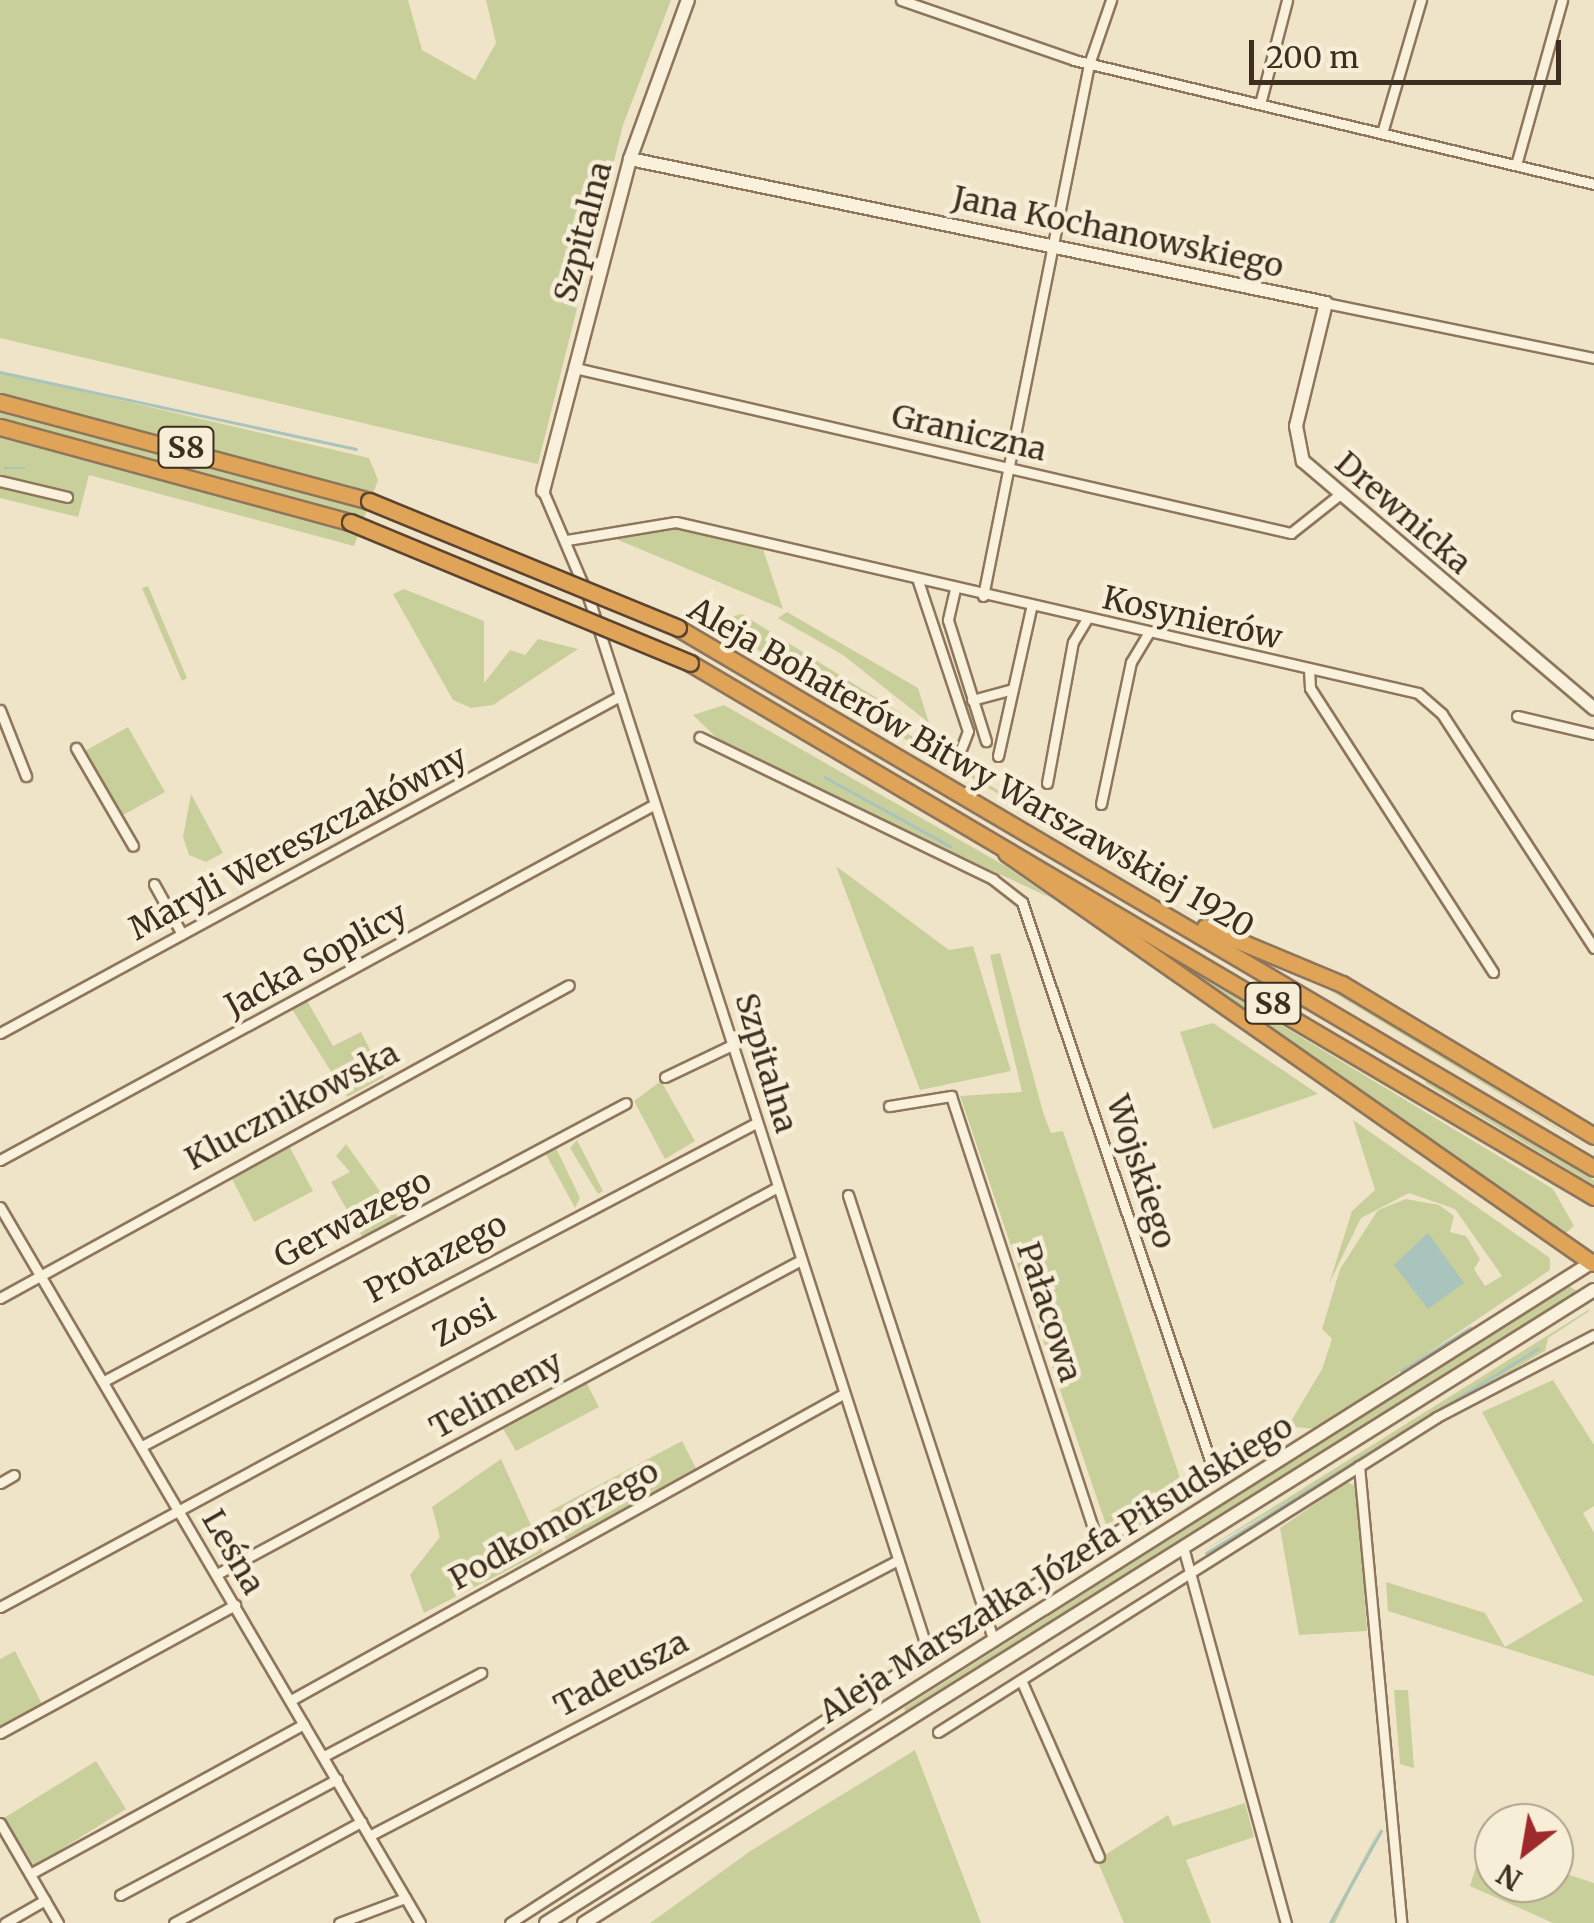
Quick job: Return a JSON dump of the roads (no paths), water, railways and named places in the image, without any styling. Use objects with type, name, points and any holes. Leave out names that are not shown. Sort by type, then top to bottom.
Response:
[{"type":"highway","name":"Aleja Bohaterów Bitwy Warszawskiej 1920","points":[[0,402],[369,501],[678,628],[1182,920],[1594,1168]]},
{"type":"highway","name":"Aleja Bohaterów Bitwy Warszawskiej 1920","points":[[0,427],[350,522],[690,663],[956,813],[1591,1196]]},
{"type":"highway","points":[[956,813],[1593,1263]]},
{"type":"highway","points":[[1182,920],[1342,984],[1594,1136]]},
{"type":"main road","name":"Szpitalna","points":[[545,486],[630,159],[688,0]]},
{"type":"main road","name":"Jana Kochanowskiego","points":[[630,159],[1326,302]]},
{"type":"main road","name":"Drewnicka","points":[[1326,302],[1295,434],[1303,461],[1594,709]]},
{"type":"main road","name":"Aleja Marszałka Józefa Piłsudskiego","points":[[546,1923],[1593,1263]]},
{"type":"main road","name":"Aleja Marszałka Józefa Piłsudskiego","points":[[584,1923],[1594,1290]]},
{"type":"street","points":[[901,0],[1090,64],[1594,184]]},
{"type":"street","points":[[982,596],[1013,468],[1052,247],[1090,64],[1111,0]]},
{"type":"street","points":[[1260,104],[1287,0]]},
{"type":"street","points":[[1382,133],[1420,0]]},
{"type":"street","points":[[1516,165],[1562,0]]},
{"type":"street","name":"Jana Kochanowskiego","points":[[1326,302],[1594,358]]},
{"type":"street","name":"Graniczna","points":[[575,368],[1291,533],[1339,494]]},
{"type":"street","points":[[0,481],[67,497]]},
{"type":"street","name":"Szpitalna","points":[[545,486],[656,804],[928,1655]]},
{"type":"street","name":"Kosynierów","points":[[567,540],[664,520],[1031,608],[1418,693],[1442,714],[1594,948]]},
{"type":"street","points":[[918,581],[968,731],[962,747]]},
{"type":"street","points":[[955,590],[948,620],[986,740]]},
{"type":"street","points":[[998,756],[1031,608]]},
{"type":"street","points":[[1047,782],[1073,642],[1086,620]]},
{"type":"street","points":[[1101,804],[1131,662],[1148,634]]},
{"type":"street","points":[[1309,670],[1310,688],[1493,972]]},
{"type":"street","points":[[972,700],[1013,688]]},
{"type":"street","name":"Maryli Wereszczakówny","points":[[0,1033],[620,696]]},
{"type":"street","points":[[0,710],[26,776]]},
{"type":"street","points":[[1518,716],[1594,734]]},
{"type":"street","name":"Wojskiego","points":[[699,737],[1016,894],[1038,934],[1213,1469]]},
{"type":"street","points":[[76,748],[133,846]]},
{"type":"street","name":"Jacka Soplicy","points":[[0,1160],[656,804]]},
{"type":"street","points":[[154,884],[182,934]]},
{"type":"street","name":"Klucznikowska","points":[[0,1298],[570,986]]},
{"type":"street","points":[[665,1077],[732,1045]]},
{"type":"street","name":"Pałacowa","points":[[889,1106],[951,1096],[1098,1544]]},
{"type":"street","name":"Gerwazego","points":[[104,1381],[626,1103]]},
{"type":"street","name":"Protazego","points":[[142,1446],[756,1123]]},
{"type":"street","name":"Zosi","points":[[0,1607],[177,1507],[776,1188]]},
{"type":"street","points":[[848,1195],[994,1641]]},
{"type":"street","name":"Leśna","points":[[0,1207],[420,1923]]},
{"type":"street","name":"Telimeny","points":[[217,1574],[799,1260]]},
{"type":"street","points":[[938,1732],[1359,1466],[1594,1336]]},
{"type":"street","name":"Podkomorzego","points":[[290,1700],[843,1394]]},
{"type":"street","points":[[1359,1466],[1401,1923]]},
{"type":"street","name":"Aleja Marszałka Józefa Piłsudskiego","points":[[510,1923],[1213,1469]]},
{"type":"street","points":[[0,1483],[14,1475]]},
{"type":"street","points":[[1183,1547],[1193,1570],[1286,1923]]},
{"type":"street","name":"Tadeusza","points":[[369,1836],[898,1560]]},
{"type":"street","points":[[0,1734],[235,1605]]},
{"type":"street","points":[[324,1756],[481,1673]]},
{"type":"street","points":[[1020,1680],[1099,1857]]},
{"type":"street","points":[[30,1874],[304,1724]]},
{"type":"street","points":[[120,1896],[337,1780]]},
{"type":"street","points":[[174,1923],[361,1822]]},
{"type":"street","points":[[0,1823],[58,1923]]},
{"type":"street","points":[[339,1923],[405,1898]]},
{"type":"street","points":[[4,1923],[45,1900]]},
{"type":"water","points":[[1428,1233],[1464,1283],[1428,1309],[1394,1265]]},
{"type":"waterway","points":[[0,372],[356,449]]},
{"type":"waterway","points":[[5,468],[24,468]]},
{"type":"waterway","points":[[825,777],[950,846]]},
{"type":"waterway","points":[[1401,1371],[1470,1328]]},
{"type":"waterway","points":[[1206,1553],[1538,1349]]},
{"type":"waterway","points":[[1330,1923],[1381,1831]]}]
